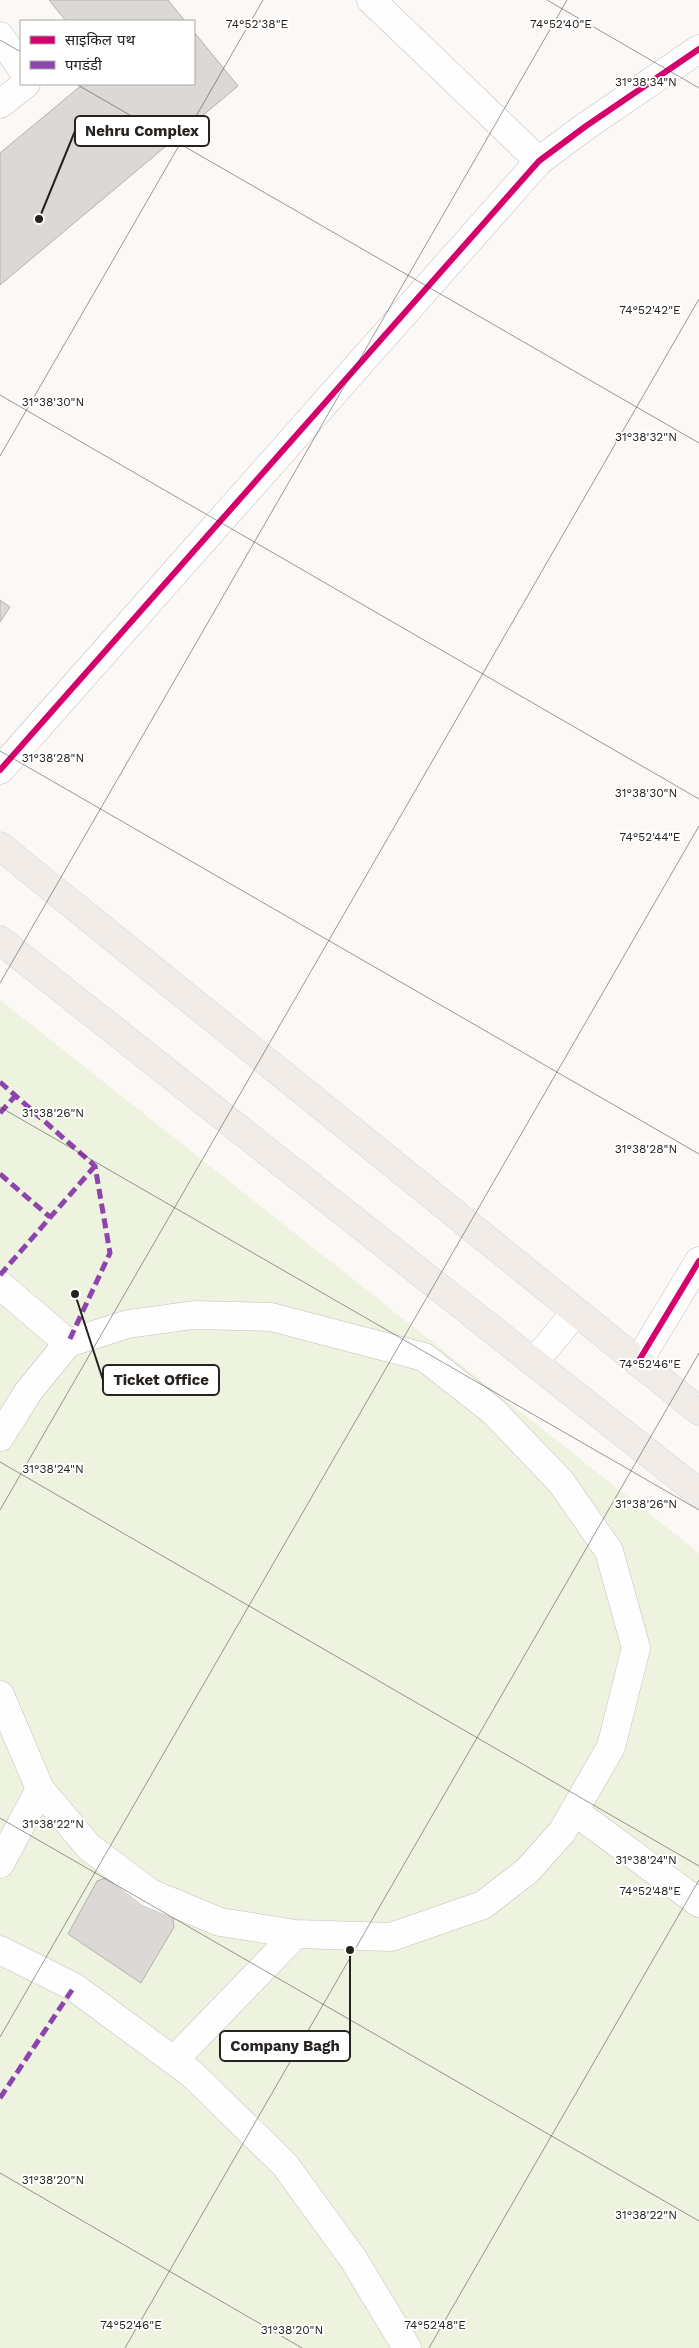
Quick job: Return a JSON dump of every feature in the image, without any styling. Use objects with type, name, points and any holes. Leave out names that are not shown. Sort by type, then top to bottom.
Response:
[{"type":"main road","points":[[0,846],[575,1313],[699,1411]]},
{"type":"main road","points":[[0,940],[699,1493]]},
{"type":"street","points":[[371,0],[539,161]]},
{"type":"street","points":[[0,36],[20,66]]},
{"type":"street","points":[[0,770],[539,161],[586,126],[699,49]]},
{"type":"street","points":[[0,104],[25,85]]},
{"type":"street","points":[[638,1362],[699,1261]]},
{"type":"street","points":[[0,1285],[68,1343]]},
{"type":"street","points":[[534,1362],[575,1313]]},
{"type":"street","points":[[0,1437],[28,1392],[68,1343],[138,1322],[194,1315],[271,1317],[424,1357],[493,1411],[561,1482],[609,1551],[636,1648],[611,1747],[562,1832],[527,1871],[483,1905],[391,1937],[296,1934],[220,1922],[150,1893],[89,1847],[40,1789],[0,1695]]},
{"type":"street","points":[[0,1864],[40,1789]]},
{"type":"street","points":[[574,1811],[699,1903]]},
{"type":"street","points":[[174,2060],[296,1934]]},
{"type":"street","points":[[0,1950],[74,1987],[192,2074],[285,2165],[354,2260],[407,2348]]},
{"type":"green space","points":[[0,1000],[699,1553],[699,2348],[0,2348]]},
{"type":"building","points":[[49,0],[168,0],[184,20],[65,20]]},
{"type":"building","points":[[195,33],[238,86],[0,285],[0,153],[82,85],[195,85]]},
{"type":"building","points":[[0,600],[10,607],[0,622]]},
{"type":"building","points":[[120,1873],[171,1904],[174,1927],[141,1983],[68,1934],[97,1881]]},
{"type":"marked path","points":[[0,1082],[95,1166],[110,1253],[68,1343]]},
{"type":"marked path","points":[[0,1113],[16,1095]]},
{"type":"marked path","points":[[0,1275],[95,1166]]},
{"type":"marked path","points":[[0,1174],[50,1217]]},
{"type":"marked path","points":[[0,2098],[74,1987]]},
{"type":"cycle path","points":[[0,770],[539,161],[586,126],[699,49]]},
{"type":"cycle path","points":[[638,1362],[699,1261]]},
{"type":"place","name":"Nehru Complex","points":[[39,219]]},
{"type":"place","name":"Ticket Office","points":[[75,1294]]},
{"type":"place","name":"Company Bagh","points":[[350,1950]]}]
